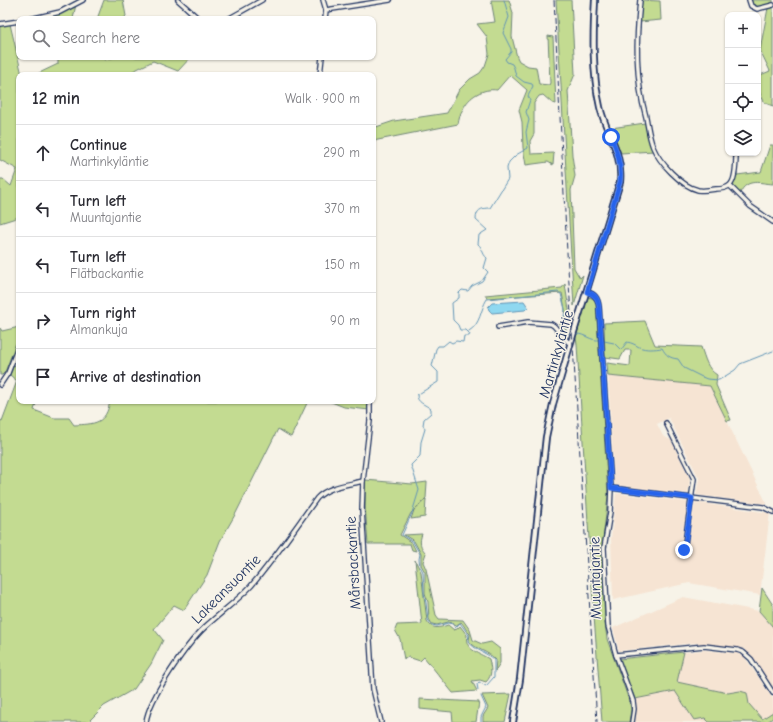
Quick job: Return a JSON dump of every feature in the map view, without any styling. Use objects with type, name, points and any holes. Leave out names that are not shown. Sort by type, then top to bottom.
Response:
[{"type":"street","points":[[43,16],[60,12],[83,0]]},
{"type":"street","points":[[178,0],[194,16]]},
{"type":"street","points":[[233,16],[262,0]]},
{"type":"street","points":[[323,0],[326,10],[325,16]]},
{"type":"street","points":[[326,10],[390,0]]},
{"type":"street","name":"Martinkyläntie","points":[[513,722],[520,679],[546,437],[571,343],[618,190],[621,172],[618,154],[603,118],[598,94],[594,61],[595,0]]},
{"type":"street","points":[[640,0],[637,22],[641,103],[653,148],[659,158],[669,170],[689,186],[698,190],[708,190],[730,186],[734,179],[736,156]]},
{"type":"street","points":[[749,0],[751,6],[757,9],[773,4]]},
{"type":"street","points":[[0,24],[16,21]]},
{"type":"street","points":[[320,72],[322,60]]},
{"type":"street","points":[[730,186],[750,206],[773,222]]},
{"type":"street","name":"Muuntajantie","points":[[587,292],[592,293],[597,297],[599,307],[611,488],[604,560],[608,626],[616,656],[633,701],[634,709],[632,722]]},
{"type":"street","points":[[498,327],[528,322],[551,324],[568,342],[571,343]]},
{"type":"street","points":[[0,385],[8,373],[16,352]]},
{"type":"street","name":"Mårsbackantie","points":[[370,404],[370,421],[363,481],[362,510],[373,689],[382,722]]},
{"type":"street","points":[[666,423],[694,479],[684,550]]},
{"type":"street","name":"Lakeansuontie","points":[[146,722],[151,703],[183,652],[204,628],[254,582],[270,564],[317,498],[322,493],[330,489],[363,481]]},
{"type":"street","points":[[611,488],[763,507],[773,512]]},
{"type":"street","points":[[616,656],[704,646],[737,650],[743,652],[751,659],[773,693]]},
{"type":"shaded area","points":[[608,376],[710,386],[767,504],[696,495],[699,478],[669,418],[657,424],[663,436],[671,440],[690,479],[688,494],[617,486],[614,483]]},
{"type":"shaded area","points":[[616,493],[688,502],[681,551],[686,551],[694,502],[770,513],[760,595],[689,583],[613,600],[611,538]]},
{"type":"shaded area","points":[[683,597],[759,611],[773,627],[773,690],[745,649],[695,643],[619,651],[613,628]]},
{"type":"shaded area","points":[[704,650],[736,653],[744,656],[773,699],[773,712],[762,719],[749,704],[747,693],[741,691],[728,693],[677,682],[684,652]]},
{"type":"shaded area","points":[[675,691],[694,720],[705,718],[709,722],[633,722],[635,699]]},
{"type":"green space","points":[[104,0],[123,0],[126,16],[98,16]]},
{"type":"green space","points":[[491,0],[509,0],[513,13],[512,37],[517,57],[519,61],[528,66],[536,67],[539,84],[549,85],[550,83],[548,36],[553,37],[556,104],[552,103],[543,95],[539,96],[534,103],[534,134],[530,141],[531,154],[554,153],[553,165],[548,162],[526,165],[523,148],[522,122],[519,110],[527,90],[510,75],[497,90],[487,90],[477,94],[469,100],[461,112],[458,124],[376,140],[376,127],[394,121],[447,113],[459,90],[470,79],[480,73],[485,66],[489,54],[487,37],[477,24],[495,22]]},
{"type":"green space","points":[[556,0],[571,0],[575,74],[568,91],[572,155],[575,176],[571,190],[574,268],[580,278],[583,275],[574,306]]},
{"type":"green space","points":[[642,0],[660,1],[661,20],[640,22]]},
{"type":"green space","points":[[750,0],[773,0],[773,3],[757,6]]},
{"type":"green space","points":[[76,4],[74,16],[46,16]]},
{"type":"green space","points":[[773,6],[773,106],[765,103],[761,96],[761,75],[770,71],[761,52],[768,8]]},
{"type":"green space","points":[[10,24],[16,50],[16,60],[18,60],[21,72],[16,72],[16,168],[0,160],[0,25]]},
{"type":"green space","points":[[58,60],[188,60],[178,71],[153,61],[131,72],[41,72],[58,64]]},
{"type":"green space","points":[[645,123],[648,138],[654,151],[621,153],[611,128]]},
{"type":"green space","points":[[770,145],[773,145],[773,184],[759,182],[750,183],[743,188],[740,193],[734,188],[733,184],[737,175],[761,172]]},
{"type":"green space","points":[[16,172],[16,218],[0,223],[0,179],[3,179],[11,186]]},
{"type":"green space","points":[[565,284],[570,317],[566,321],[566,336],[559,326],[566,315],[562,293],[487,298],[485,295],[562,288]]},
{"type":"green space","points":[[588,297],[592,298],[596,302],[608,496],[602,549],[605,623],[607,639],[630,703],[631,710],[629,722],[602,722],[576,337]]},
{"type":"green space","points":[[645,321],[655,345],[701,347],[711,370],[717,375],[716,385],[731,420],[727,421],[710,386],[608,376],[607,363],[630,366],[631,350],[625,350],[620,359],[605,357],[604,323]]},
{"type":"green space","points":[[0,328],[2,331],[16,328],[16,344],[5,372],[0,375]]},
{"type":"green space","points":[[14,365],[16,366],[16,380],[10,375]]},
{"type":"green space","points":[[16,384],[16,404],[36,404],[34,410],[54,418],[69,418],[74,425],[94,423],[98,421],[106,414],[109,404],[307,404],[291,437],[278,429],[236,513],[220,541],[207,575],[184,610],[174,605],[154,629],[163,640],[151,664],[134,689],[104,706],[88,722],[0,722],[0,420],[2,421]]},
{"type":"green space","points":[[336,404],[369,404],[369,410],[344,407]]},
{"type":"green space","points":[[365,480],[412,484],[427,482],[426,498],[411,513],[400,535],[412,543],[416,551],[412,550],[410,544],[368,544],[365,506]]},
{"type":"green space","points":[[426,499],[425,517],[411,519],[414,510]]},
{"type":"green space","points":[[422,534],[422,549],[426,553],[423,562],[426,569],[436,615],[439,619],[463,620],[470,630],[473,640],[482,644],[491,642],[500,649],[500,663],[495,671],[496,660],[469,641],[470,634],[461,622],[455,626],[453,623],[448,622],[437,625],[432,624],[429,619],[428,602],[425,593],[425,572],[421,565],[421,554],[414,541],[404,535]]},
{"type":"green space","points":[[415,560],[421,572],[427,621],[429,624],[436,628],[448,625],[454,630],[460,626],[467,635],[468,644],[470,647],[489,659],[491,671],[490,677],[486,682],[480,680],[472,681],[477,691],[453,693],[424,657],[420,661],[408,657],[404,659],[400,639],[395,630],[397,625],[422,624]]},
{"type":"green space","points":[[762,588],[773,605],[773,627],[759,611]]},
{"type":"green space","points":[[684,652],[677,682],[728,693],[740,691],[747,693],[749,704],[762,719],[773,712],[773,718],[767,722],[709,722],[705,718],[694,720],[675,691],[635,699],[619,659]]},
{"type":"green space","points":[[511,694],[505,722],[483,722],[483,716],[488,708],[482,695]]},
{"type":"green space","points":[[420,699],[479,702],[476,722],[453,722],[452,712],[420,709]]},
{"type":"water","points":[[524,301],[528,307],[525,310],[492,313],[488,307],[492,303]]},
{"type":"waterway","points":[[478,690],[477,684],[479,682],[486,686],[494,677],[494,660],[468,641],[469,635],[460,623],[455,628],[453,624],[448,623],[437,626],[432,625],[428,620],[423,572],[419,559],[420,554],[413,542],[402,535],[412,513],[419,490],[411,465],[420,456],[421,442],[425,429],[423,425],[424,419],[431,413],[431,409],[420,402],[417,395],[438,382],[438,372],[432,366],[438,346],[443,346],[449,341],[452,343],[456,341],[463,342],[464,336],[469,336],[470,334],[466,330],[460,330],[458,325],[453,320],[452,303],[459,298],[459,293],[462,290],[468,291],[472,286],[482,281],[488,272],[484,268],[487,258],[478,244],[479,235],[487,230],[476,220],[477,214],[484,208],[490,208],[508,179],[507,168],[509,162],[516,155],[528,148],[526,132],[529,120],[526,112],[530,100],[528,96],[533,86],[532,84],[524,82],[516,76],[512,64],[507,62],[505,59],[511,52],[511,49],[503,33],[509,17],[504,0]]},
{"type":"waterway","points":[[469,331],[476,325],[487,299],[558,292],[561,294],[565,309],[563,325],[565,332]]},
{"type":"waterway","points":[[577,334],[599,340]]},
{"type":"waterway","points":[[604,341],[614,343],[621,350],[627,342],[645,349],[662,348],[668,356],[678,359],[684,368],[707,379],[719,380],[735,370],[740,364],[773,351]]},
{"type":"waterway","points":[[481,696],[486,707],[481,717],[481,722]]},
{"type":"railway","points":[[554,0],[567,252],[597,722]]},
{"type":"route","points":[[611,137],[620,162],[620,182],[587,292],[592,293],[597,297],[599,307],[611,488],[692,498],[684,550]]}]
